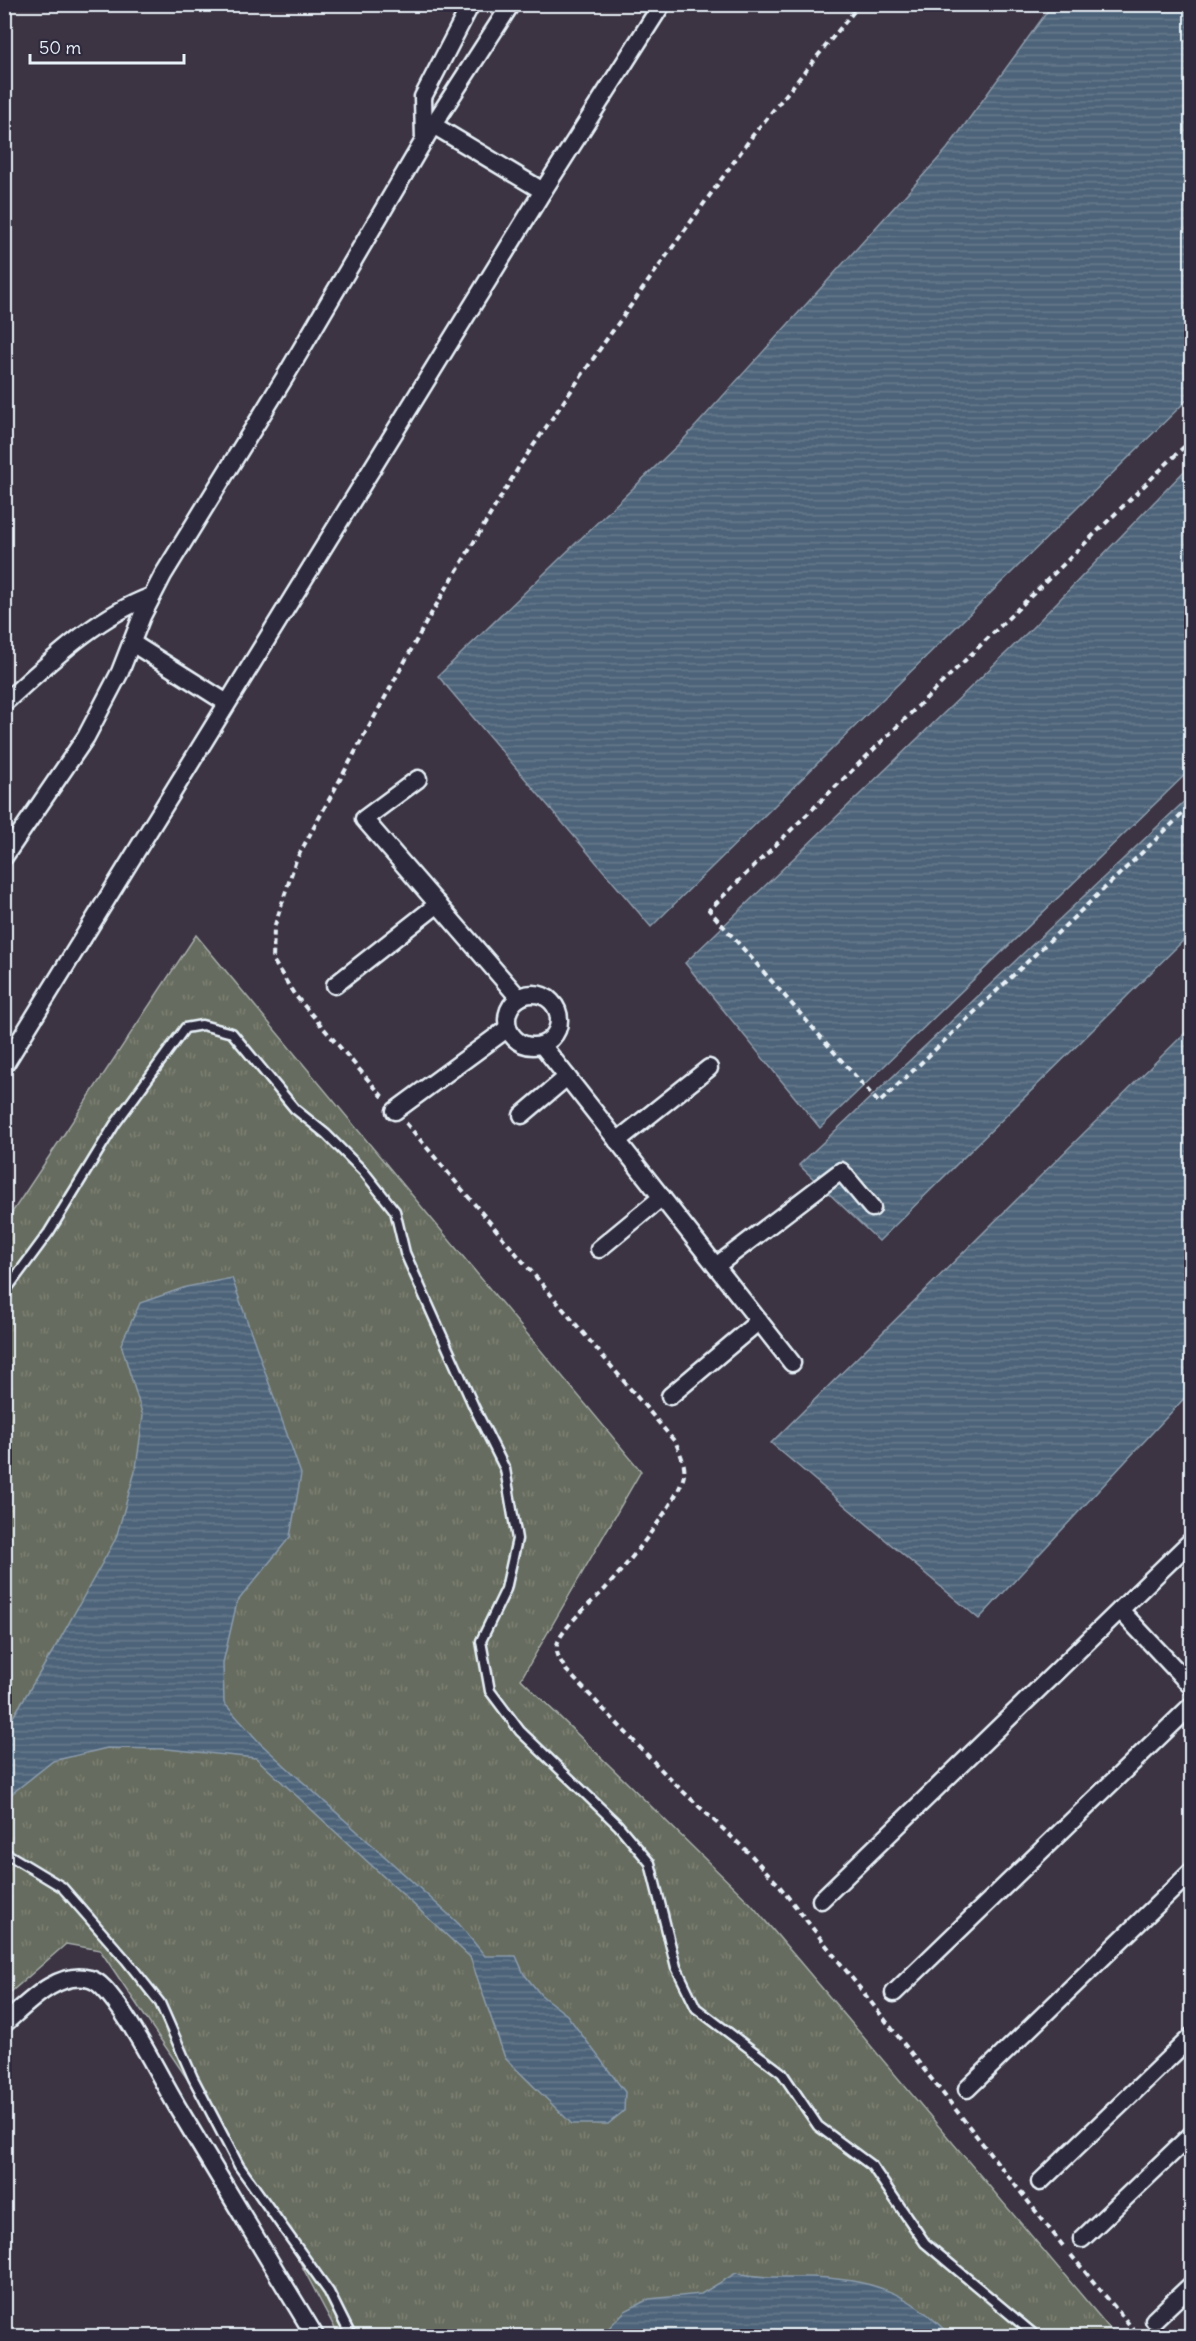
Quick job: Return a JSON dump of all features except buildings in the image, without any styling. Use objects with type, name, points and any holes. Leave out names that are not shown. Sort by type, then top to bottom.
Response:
[{"type":"street","points":[[424,141],[423,97],[471,4]]},
{"type":"street","points":[[4,857],[86,737],[120,672],[152,596],[220,479],[285,377],[433,125],[510,4]]},
{"type":"street","points":[[4,1066],[543,192],[662,4]]},
{"type":"street","points":[[433,125],[543,192]]},
{"type":"street","points":[[4,703],[54,658],[109,617],[127,606],[152,596]]},
{"type":"street","points":[[132,643],[227,703]]},
{"type":"street","points":[[418,778],[364,819],[519,998]]},
{"type":"street","points":[[335,985],[438,904]]},
{"type":"street","points":[[527,994],[545,996],[557,1009],[560,1018],[555,1035],[542,1045],[533,1047],[517,1042],[508,1028],[508,1012],[519,998],[527,994]]},
{"type":"street","points":[[395,1111],[508,1028]]},
{"type":"street","points":[[542,1045],[792,1363]]},
{"type":"street","points":[[617,1141],[709,1068]]},
{"type":"street","points":[[522,1115],[567,1077]]},
{"type":"street","points":[[716,1266],[841,1171],[872,1208]]},
{"type":"street","points":[[599,1249],[662,1197]]},
{"type":"street","points":[[670,1396],[759,1321]]},
{"type":"street","points":[[821,1900],[1191,1540]]},
{"type":"street","points":[[1120,1610],[1191,1687]]},
{"type":"street","points":[[894,1993],[1191,1706]]},
{"type":"street","points":[[967,2089],[1191,1871]]},
{"type":"street","points":[[4,2024],[40,1993],[57,1983],[73,1978],[91,1979],[106,1991],[137,2034],[175,2103],[315,2337]]},
{"type":"street","points":[[1040,2182],[1191,2036]]},
{"type":"street","points":[[1082,2239],[1191,2134]]},
{"type":"street","points":[[1154,2320],[1191,2284]]},
{"type":"lane","points":[[4,1293],[49,1232],[115,1124],[185,1028],[202,1025],[232,1033],[295,1109],[326,1134],[364,1172],[395,1211],[405,1253],[474,1407],[505,1469],[517,1539],[506,1589],[481,1641],[490,1691],[520,1731],[618,1825],[651,1863],[676,1967],[696,2008],[782,2073],[818,2126],[872,2166],[925,2243],[1036,2337]]},
{"type":"lane","points":[[4,1852],[62,1887],[160,2003],[193,2078],[238,2166],[329,2292],[351,2337]]},
{"type":"path","points":[[860,4],[753,135],[520,465],[428,619],[296,860],[274,928],[273,960],[294,994],[676,1443],[683,1460],[685,1474],[669,1507],[606,1588],[582,1611],[559,1640],[558,1656],[566,1670],[674,1783],[750,1854],[777,1883],[1138,2337]]},
{"type":"path","points":[[1191,439],[709,910],[879,1103],[1191,805]]},
{"type":"green space","points":[[196,935],[641,1471],[521,1679],[751,1904],[1116,2336],[339,2336],[259,2185],[100,1950],[66,1944],[5,1997],[5,1223]]},
{"type":"water","points":[[1052,5],[1103,5],[1130,11],[1146,5],[1191,5],[1191,396],[651,927],[438,676],[683,440],[947,149]]},
{"type":"water","points":[[1191,464],[1191,769],[820,1128],[685,963],[1030,630]]},
{"type":"water","points":[[1191,795],[1191,933],[879,1241],[799,1165]]},
{"type":"water","points":[[1191,1027],[1191,1391],[979,1619],[771,1443]]},
{"type":"water","points":[[232,1278],[301,1474],[290,1537],[237,1602],[223,1663],[224,1703],[260,1743],[459,1924],[485,1956],[516,1956],[524,1974],[541,1995],[567,2015],[625,2092],[624,2111],[608,2124],[572,2124],[505,2058],[470,1957],[256,1758],[167,1749],[107,1748],[53,1761],[5,1799],[5,1730],[60,1639],[116,1538],[136,1468],[143,1416],[121,1344],[140,1303],[186,1287]]},
{"type":"water","points":[[736,2273],[827,2278],[867,2284],[902,2297],[934,2320],[950,2336],[601,2336],[625,2311],[649,2299],[701,2294]]}]
